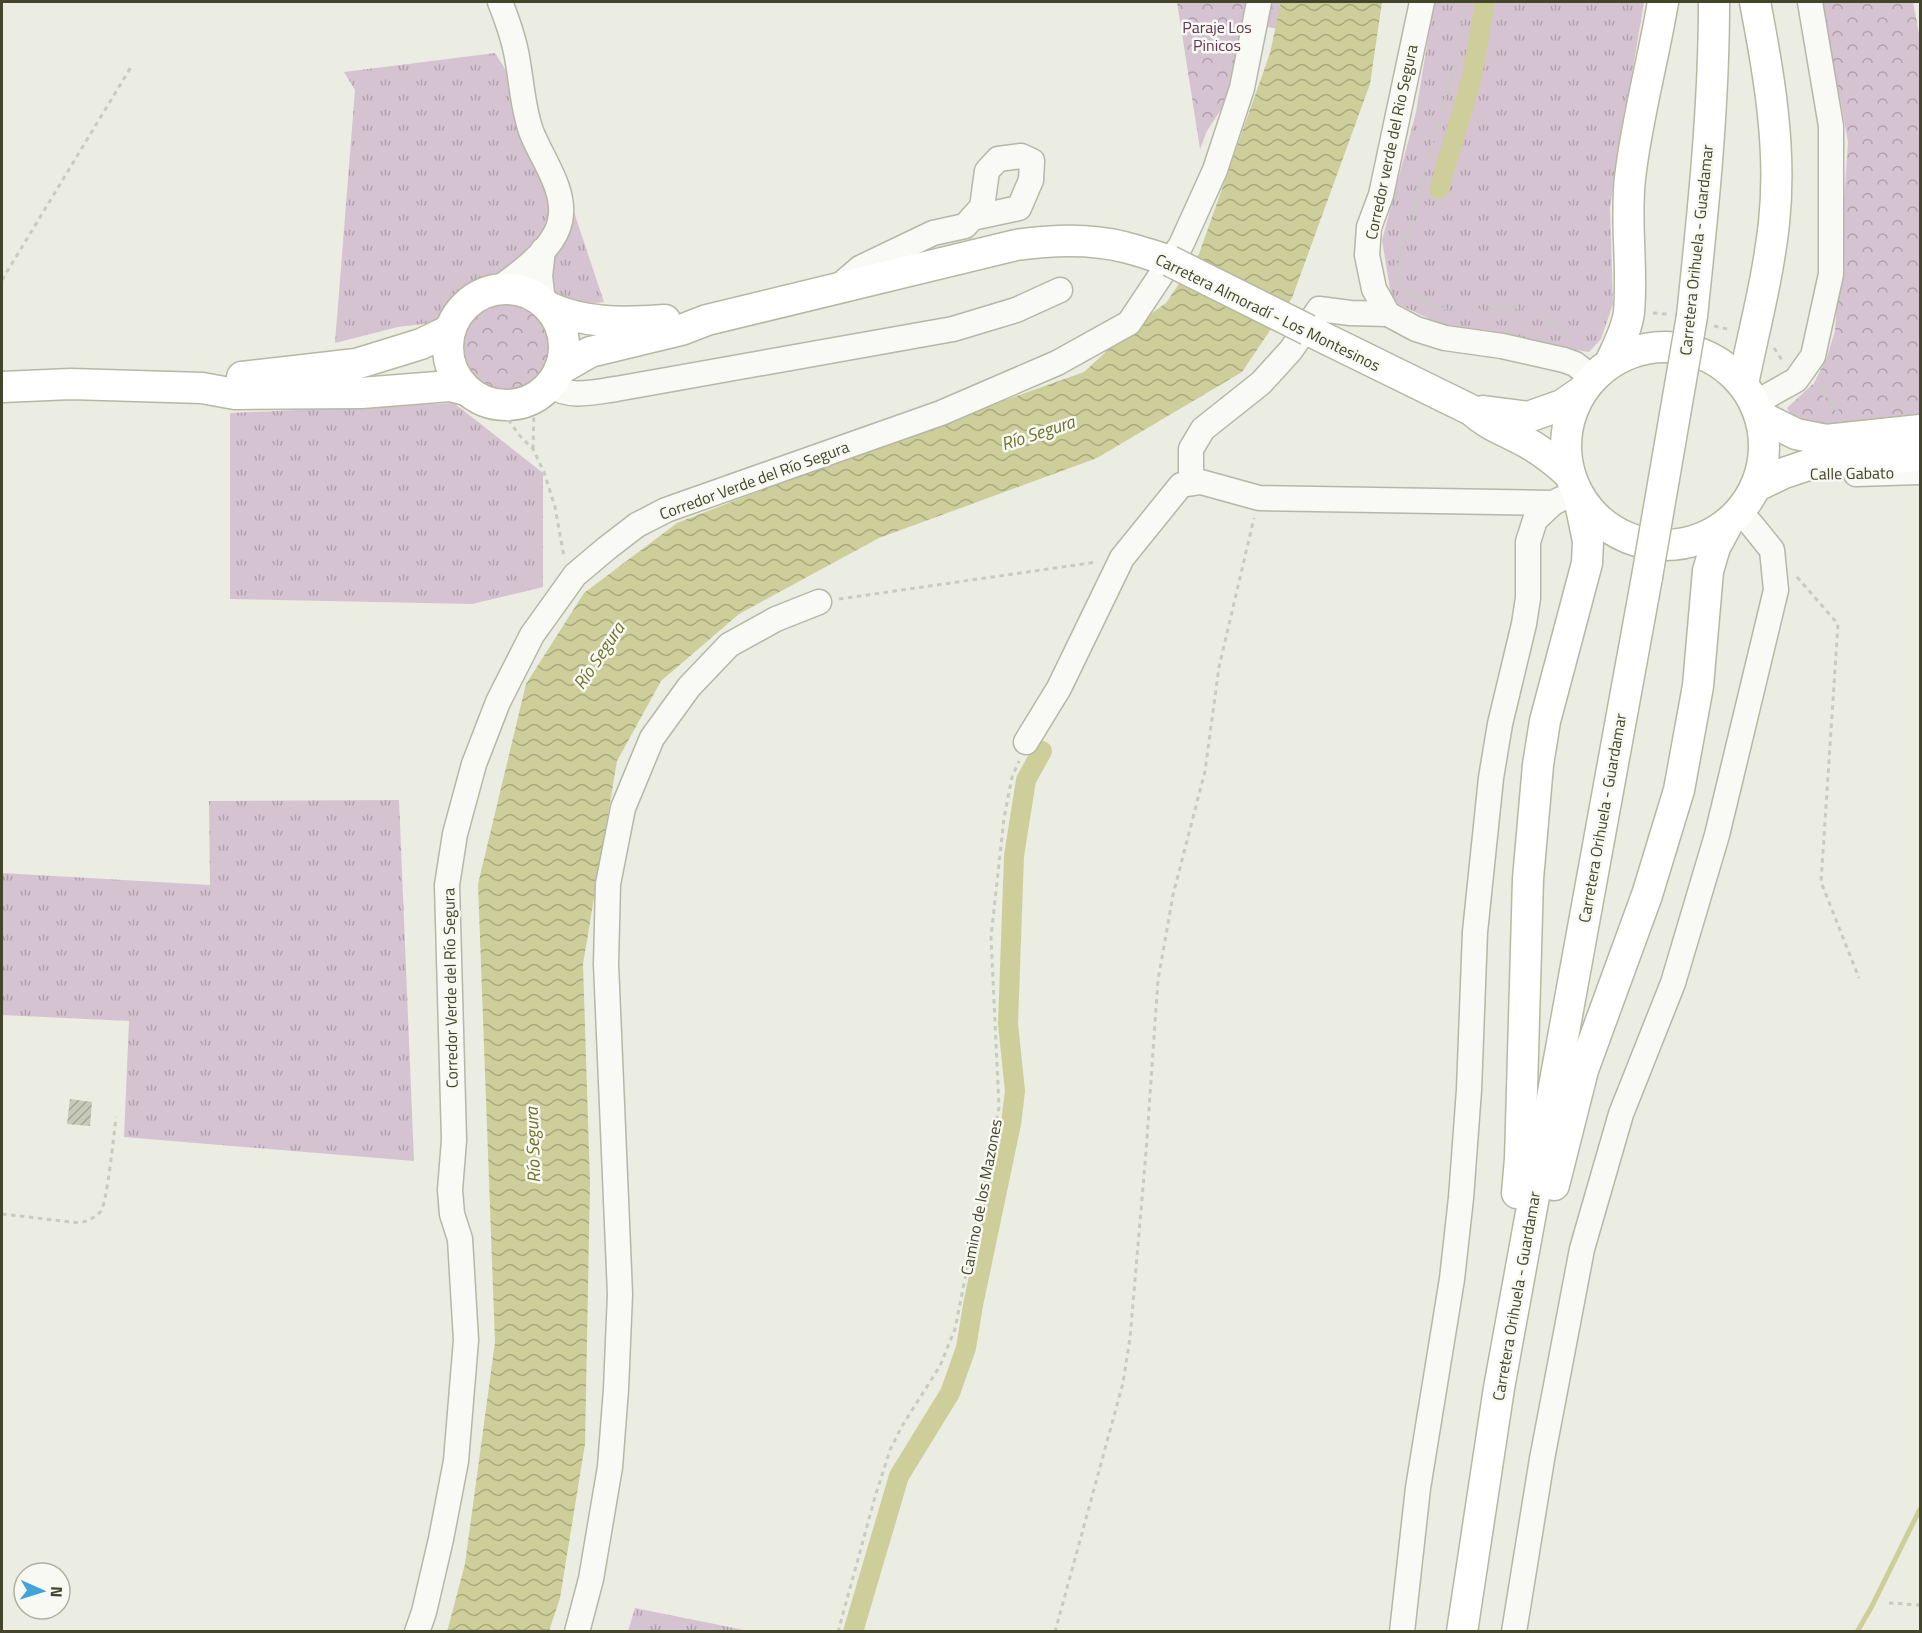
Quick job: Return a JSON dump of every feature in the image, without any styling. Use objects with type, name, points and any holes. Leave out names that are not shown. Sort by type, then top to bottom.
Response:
[{"type":"main road","points":[[1499,1388],[1520,1159],[1528,879],[1532,822],[1545,721],[1587,563],[1588,541],[1570,492],[1566,447],[1569,418],[1590,374],[1623,332],[1629,313],[1627,231],[1630,180],[1638,121],[1663,2]]},
{"type":"main road","name":"Carretera Orihuela - Guardamar","points":[[1462,1632],[1499,1388],[1647,577],[1692,316],[1704,191],[1714,2]]},
{"type":"main road","points":[[1499,1388],[1583,1071],[1647,895],[1678,790],[1698,686],[1708,572],[1715,547],[1757,486],[1763,463],[1765,439],[1753,401],[1774,221],[1776,171],[1773,112],[1755,2]]},
{"type":"main road","name":"Carretera Almoradí - Los Montesinos","points":[[549,383],[590,352],[681,330],[707,320],[1016,245],[1053,240],[1089,241],[1124,247],[1170,261],[1471,410],[1487,424],[1520,439],[1542,453],[1570,492]]},
{"type":"main road","points":[[2,387],[70,384],[202,388],[235,394],[361,393],[450,386],[466,390],[487,402],[512,405],[526,402],[549,383],[563,357],[561,331],[545,305],[529,294],[512,290],[496,290],[467,303],[457,315],[450,330],[448,346],[450,362],[456,377],[466,390]]},
{"type":"main road","name":"Carretera Almoradí - Los Montesinos","points":[[545,305],[564,315],[593,321],[707,320]]},
{"type":"main road","points":[[202,388],[237,378],[356,364],[421,344],[450,330]]},
{"type":"main road","points":[[1590,374],[1631,352],[1656,347],[1680,347],[1704,354],[1725,367],[1753,401],[1796,434],[1826,440],[1920,430]]},
{"type":"main road","name":"Carretera Almoradí - Los Montesinos","points":[[1471,410],[1528,417],[1562,405],[1590,374]]},
{"type":"main road","points":[[1757,486],[1784,473],[1814,463],[1920,456]]},
{"type":"main road","points":[[1570,492],[1594,517],[1613,532],[1635,542],[1659,546],[1683,545],[1706,538],[1733,519]]},
{"type":"street","points":[[496,290],[527,267],[543,250],[556,233],[562,210],[558,191],[531,131],[522,99],[518,63],[510,27],[500,2]]},
{"type":"street","name":"Corredor Verde del Río Segura","points":[[417,1632],[439,1549],[456,1461],[466,1340],[460,1239],[452,1214],[450,1190],[454,1140],[447,885],[455,834],[474,764],[498,702],[532,635],[575,575],[637,525],[666,510],[941,413],[1057,363],[1129,323],[1181,245],[1215,170],[1242,88],[1259,2]]},
{"type":"street","name":"Corredor verde del Rio Segura","points":[[1388,314],[1374,289],[1367,255],[1369,227],[1381,195],[1422,2]]},
{"type":"street","points":[[1753,401],[1796,380],[1813,356],[1831,274],[1831,126],[1810,2]]},
{"type":"street","points":[[835,289],[860,268],[933,233],[965,226],[972,218]]},
{"type":"street","points":[[543,250],[540,276],[545,305]]},
{"type":"street","points":[[549,383],[558,391],[573,394],[616,389],[954,329],[1016,310],[1060,290]]},
{"type":"street","points":[[1191,483],[1191,448],[1203,429],[1260,383],[1291,350],[1318,309],[1388,314],[1416,328],[1445,338],[1502,346],[1590,374]]},
{"type":"street","name":"Calle Gabato","points":[[1784,473],[1920,472]]},
{"type":"street","points":[[1026,742],[1059,687],[1122,558],[1181,485],[1202,482],[1259,498],[1570,492]]},
{"type":"street","points":[[1402,1632],[1418,1488],[1452,1279],[1461,1198],[1469,1090],[1475,932],[1491,778],[1500,724],[1524,624],[1528,597],[1528,542],[1535,520],[1570,492]]},
{"type":"street","points":[[1514,1632],[1542,1459],[1582,1249],[1621,1114],[1673,982],[1717,835],[1776,590],[1772,550],[1751,524],[1733,519]]},
{"type":"street","points":[[577,1632],[591,1579],[610,1467],[616,1389],[620,1294],[606,964],[608,884],[623,808],[652,738],[689,687],[729,645],[776,619],[819,602]]},
{"type":"path","points":[[1467,2],[1455,62],[1407,236],[1397,262],[1396,277],[1401,287],[1411,296],[1448,310],[1464,312],[1509,307],[1531,310],[1569,336],[1590,374]]},
{"type":"path","points":[[2,280],[131,67]]},
{"type":"path","points":[[533,449],[534,409],[549,383]]},
{"type":"path","points":[[498,405],[520,436],[533,449],[544,472],[555,507],[565,563],[575,575]]},
{"type":"path","points":[[1055,1632],[1123,1383],[1130,1338],[1158,980],[1173,895],[1205,771],[1220,667],[1259,498]]},
{"type":"path","points":[[1772,550],[1838,624],[1821,882],[1859,978]]},
{"type":"path","points":[[819,602],[1122,558]]},
{"type":"path","name":"Camino de los Mazones","points":[[838,1632],[890,1450],[902,1426],[940,1366],[955,1329],[999,1107],[992,989],[992,937],[1004,818],[1012,777],[1026,742]]},
{"type":"path","points":[[2,1215],[80,1222],[92,1219],[102,1210],[106,1195],[116,1117]]},
{"type":"path","points":[[1889,1603],[1920,1605]]},
{"type":"green space","name":"Paraje Los Pinicos","points":[[1177,2],[1306,2],[1292,31],[1261,26],[1200,149]]},
{"type":"green space","points":[[1434,2],[1644,2],[1610,207],[1613,304],[1601,339],[1589,352],[1521,342],[1442,325],[1392,301],[1382,240],[1416,112]]},
{"type":"green space","points":[[1822,2],[1913,2],[1920,39],[1920,419],[1824,427],[1795,421],[1787,408],[1814,383],[1827,357],[1835,331],[1848,142]]},
{"type":"green space","points":[[495,53],[533,113],[574,212],[604,302],[398,327],[335,343],[355,90],[344,72]]},
{"type":"green space","points":[[506,303],[523,306],[538,316],[548,331],[551,348],[548,365],[538,380],[523,390],[506,393],[489,390],[474,380],[464,365],[461,348],[464,331],[474,316],[489,306]]},
{"type":"green space","points":[[454,403],[543,473],[543,587],[472,604],[230,599],[230,413]]},
{"type":"green space","points":[[399,800],[414,1161],[124,1137],[129,1021],[2,1015],[2,873],[210,885],[209,801]]},
{"type":"green space","points":[[635,1608],[749,1631],[628,1631]]},
{"type":"water","name":"Río Segura","points":[[1281,2],[1382,2],[1370,84],[1292,298],[1242,372],[1097,458],[879,538],[739,614],[661,681],[617,761],[583,964],[590,1184],[585,1444],[560,1598],[549,1631],[447,1632],[465,1564],[495,1342],[478,884],[526,684],[584,593],[677,523],[870,448],[1084,372],[1135,325],[1166,303],[1199,254],[1270,53]]},
{"type":"building","points":[[70,1099],[92,1102],[90,1126],[67,1124]]},
{"type":"waterway","points":[[1439,189],[1471,81],[1485,2]]},
{"type":"waterway","points":[[853,1632],[899,1476],[950,1393],[966,1348],[1011,1124],[1015,1091],[1008,1024],[1014,856],[1026,780],[1042,751]]},
{"type":"waterway","points":[[1857,1632],[1920,1509]]}]
